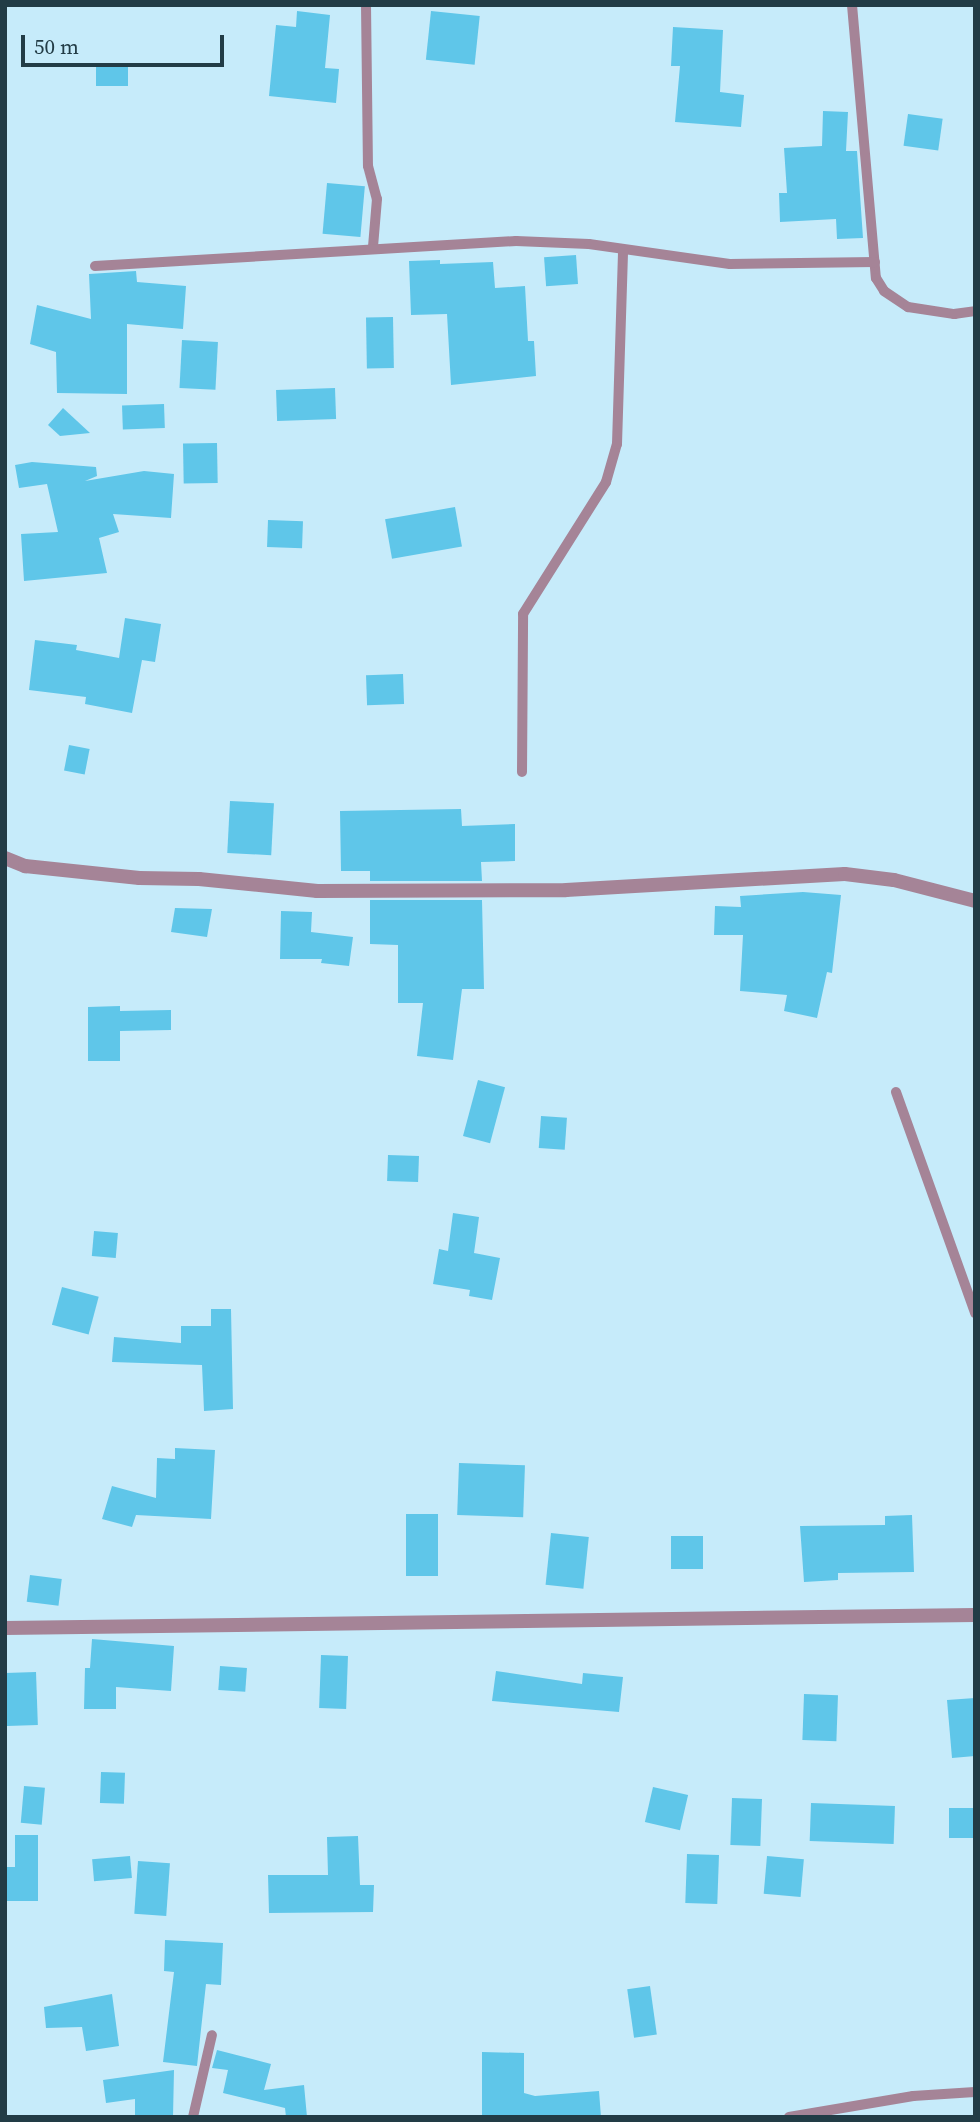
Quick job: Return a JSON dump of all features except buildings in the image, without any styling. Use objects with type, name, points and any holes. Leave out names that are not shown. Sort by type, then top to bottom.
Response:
[{"type":"street","points":[[5,859],[25,866],[70,871],[317,891],[566,890],[845,874],[894,880],[975,901]]},
{"type":"street","points":[[5,1628],[975,1615]]},
{"type":"lane","points":[[366,5],[368,166],[377,199],[373,247]]},
{"type":"lane","points":[[852,5],[876,278],[884,292],[908,307],[954,314],[975,311]]},
{"type":"lane","points":[[94,266],[373,247],[516,241],[623,250],[730,264],[875,262]]},
{"type":"lane","points":[[522,772],[523,614],[533,592],[606,482],[617,444],[623,250]]},
{"type":"lane","points":[[897,1091],[975,1313]]},
{"type":"lane","points":[[193,2117],[212,2035]]},
{"type":"lane","points":[[789,2117],[913,2096],[975,2092]]}]
